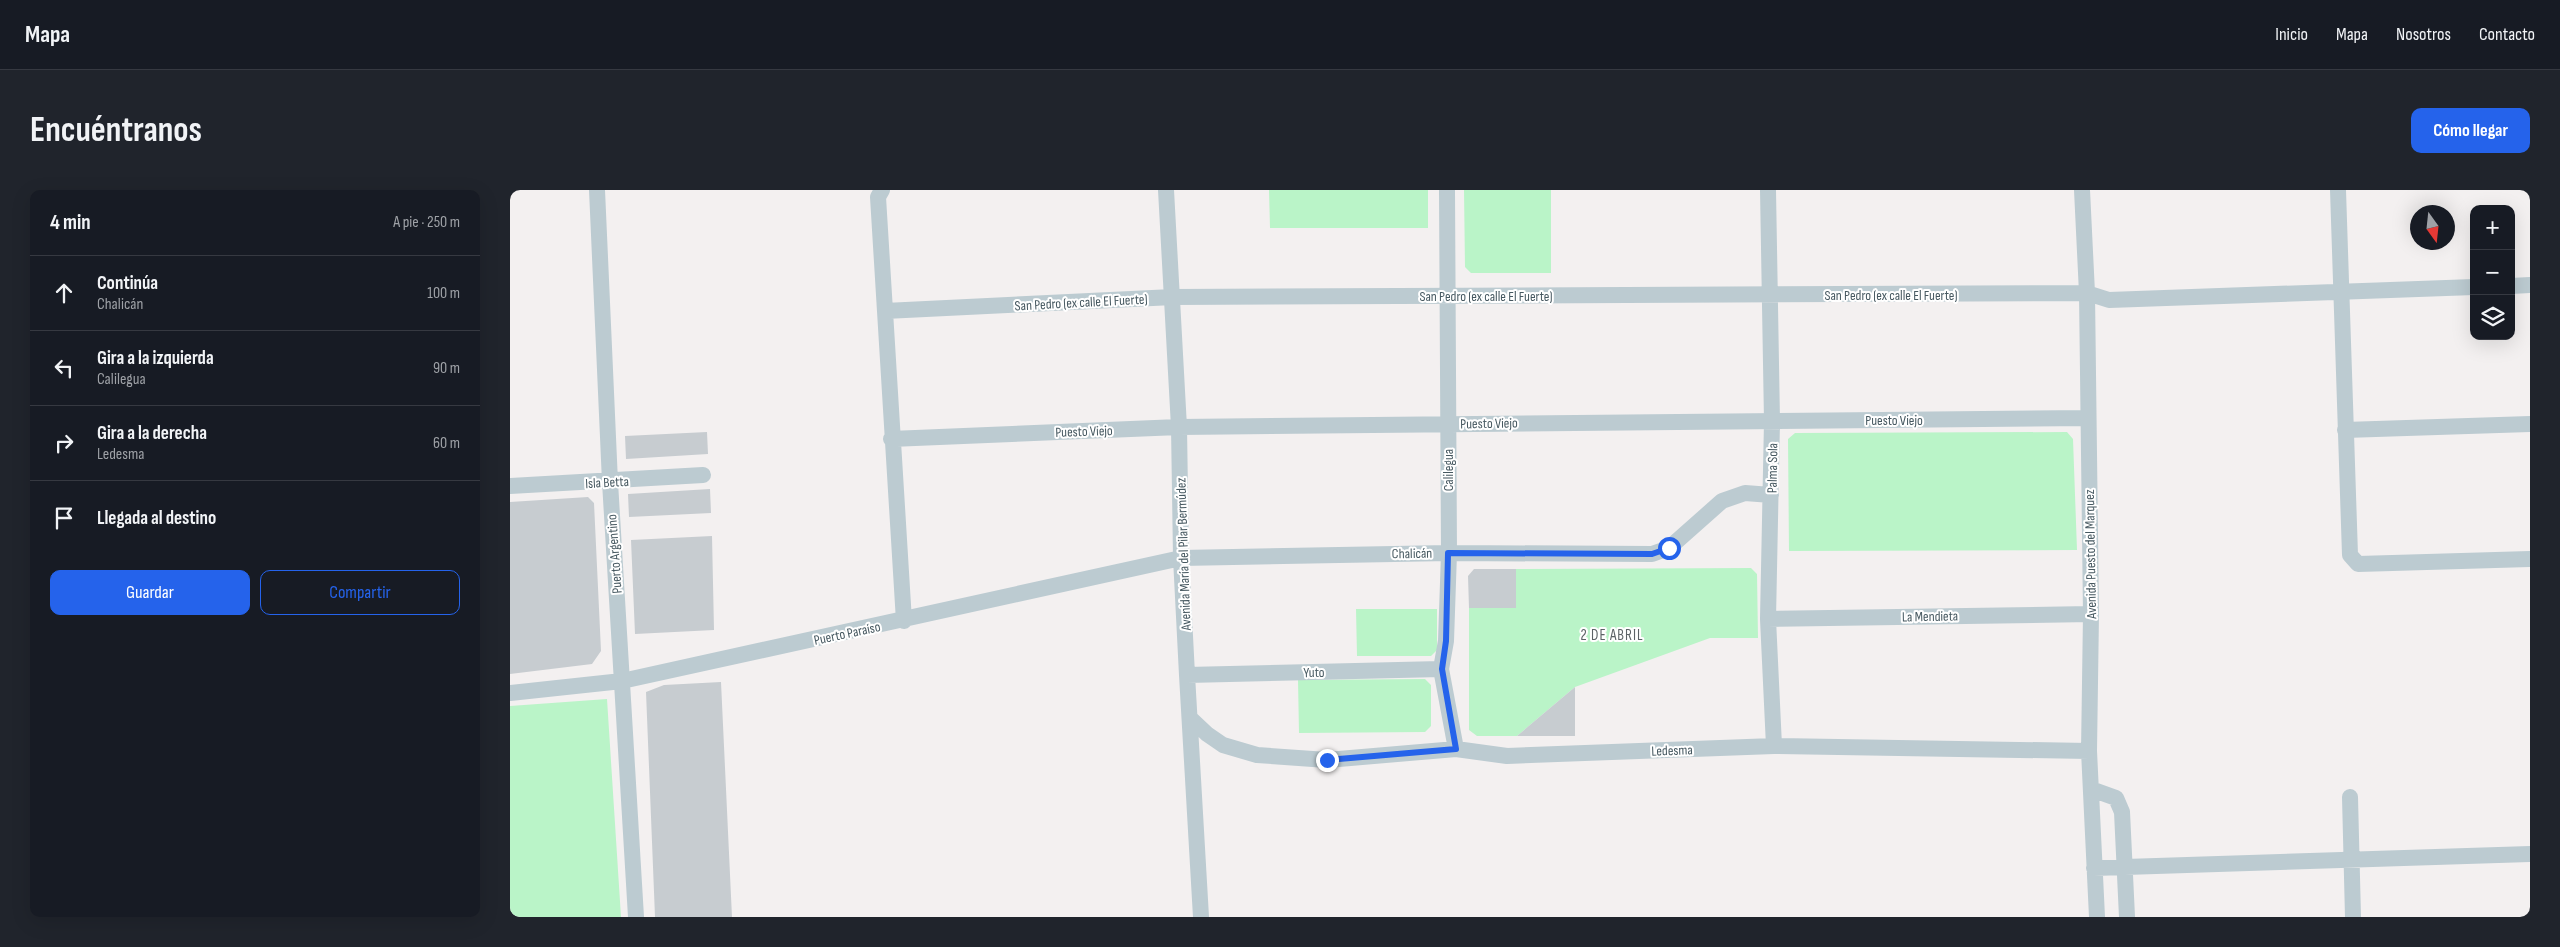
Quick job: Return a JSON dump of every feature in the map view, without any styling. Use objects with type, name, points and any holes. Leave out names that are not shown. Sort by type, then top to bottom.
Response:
[{"type":"street","name":"Puerto Argentino","points":[[597,190],[610,482],[636,917]]},
{"type":"street","points":[[882,190],[878,197],[891,439],[904,621]]},
{"type":"street","name":"Avenida María del Pilar Bermúdez","points":[[1166,190],[1179,427],[1181,558],[1201,917]]},
{"type":"street","name":"Calilegua","points":[[1447,190],[1448,553],[1446,641],[1442,669],[1456,749]]},
{"type":"street","name":"Palma Sola","points":[[1768,190],[1772,421],[1768,618],[1774,746]]},
{"type":"street","name":"Avenida Puesto del Marquez","points":[[2082,190],[2087,293],[2091,614],[2089,751],[2097,917]]},
{"type":"street","points":[[2338,190],[2350,555],[2358,564],[2530,559]]},
{"type":"street","points":[[2515,286],[2530,285]]},
{"type":"street","name":"San Pedro (ex calle El Fuerte)","points":[[885,311],[1173,297],[1770,296],[2087,293],[2109,300],[2470,287]]},
{"type":"street","name":"Puesto Viejo","points":[[891,439],[1179,427],[2088,418]]},
{"type":"street","points":[[2345,430],[2530,424]]},
{"type":"street","name":"Isla Betta","points":[[510,486],[610,482],[703,475]]},
{"type":"street","name":"Chalicán","points":[[1181,558],[1448,553],[1652,554],[1669,548],[1722,501],[1745,493],[1772,494]]},
{"type":"street","name":"Puerto Paraíso","points":[[510,693],[622,681],[904,621],[1181,558]]},
{"type":"street","name":"La Mendieta","points":[[1768,618],[2091,614]]},
{"type":"street","name":"Yuto","points":[[1187,675],[1442,669]]},
{"type":"street","name":"Ledesma","points":[[1190,718],[1207,734],[1223,745],[1257,755],[1327,760],[1456,749],[1506,756],[1774,746],[2089,751]]},
{"type":"street","points":[[2091,788],[2116,798],[2122,812],[2126,917]]},
{"type":"street","points":[[2350,797],[2353,917]]},
{"type":"street","points":[[2094,868],[2530,854]]},
{"type":"green space","points":[[1269,190],[1428,190],[1428,228],[1270,228]]},
{"type":"green space","points":[[1464,190],[1551,190],[1551,273],[1471,273],[1465,267]]},
{"type":"green space","points":[[2067,432],[2073,439],[2077,550],[1789,551],[1788,439],[1795,433]]},
{"type":"green space","points":[[1751,568],[1757,574],[1758,638],[1710,638],[1575,687],[1517,736],[1477,736],[1469,730],[1469,608],[1516,608],[1516,569]]},
{"type":"green space","points":[[1356,609],[1437,609],[1437,650],[1431,656],[1357,656]]},
{"type":"green space","points":[[1425,679],[1431,685],[1431,726],[1425,732],[1299,733],[1298,680]]},
{"type":"green space","points":[[607,699],[621,917],[510,917],[510,706]]},
{"type":"building","points":[[707,432],[708,454],[626,459],[625,436]]},
{"type":"building","points":[[710,489],[711,513],[629,517],[628,494]]},
{"type":"building","points":[[588,497],[594,503],[601,651],[592,664],[510,674],[510,502]]},
{"type":"building","points":[[712,536],[714,630],[635,634],[631,540]]},
{"type":"building","points":[[1474,569],[1516,569],[1516,608],[1469,608],[1468,576]]},
{"type":"building","points":[[721,682],[732,917],[655,917],[646,692],[664,685]]},
{"type":"building","points":[[1575,687],[1575,736],[1517,736]]},
{"type":"district","name":"2 DE ABRIL","points":[[1612,635]]},
{"type":"route","points":[[1327,760],[1456,749],[1451,732],[1442,669],[1446,641],[1448,553],[1652,554],[1669,548]]}]
